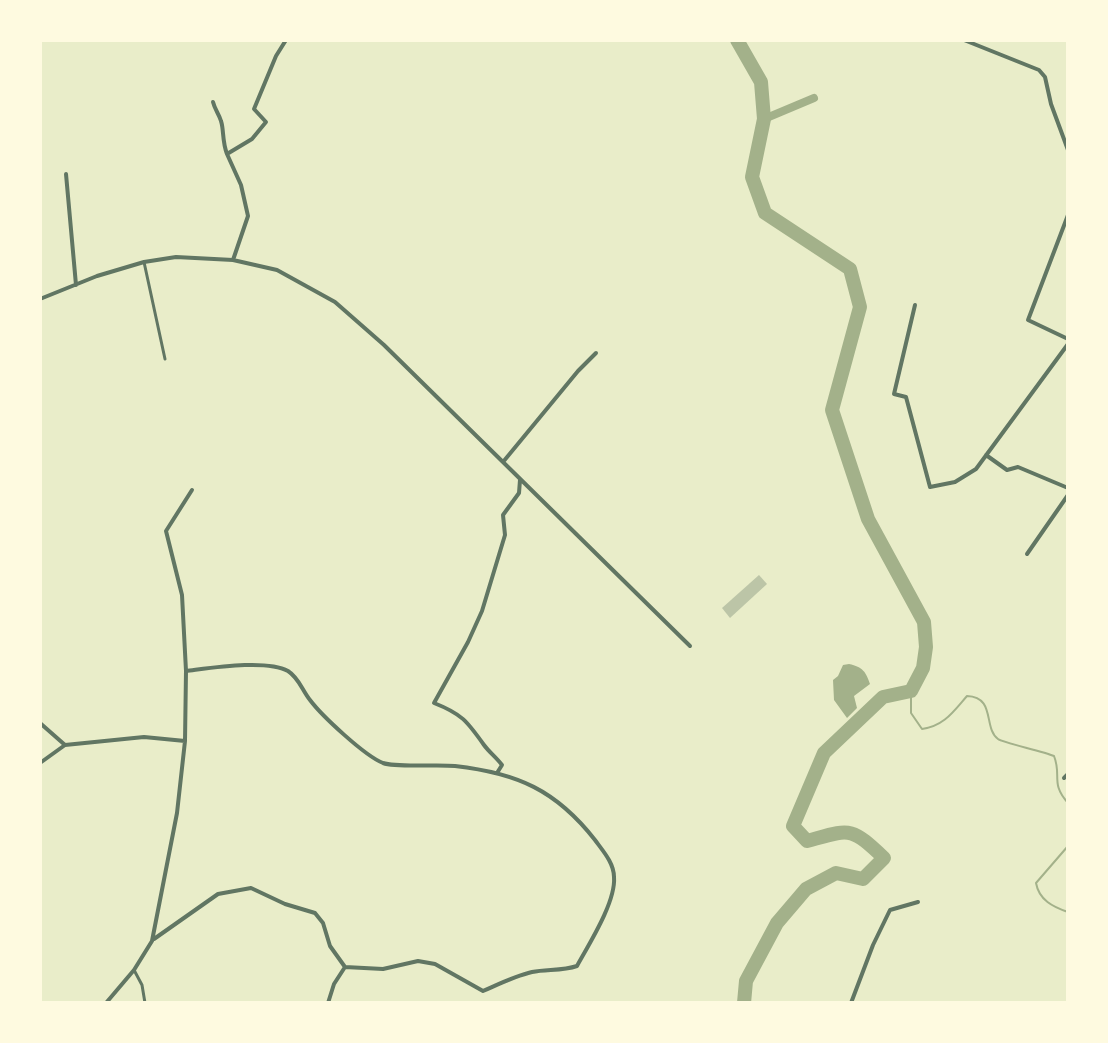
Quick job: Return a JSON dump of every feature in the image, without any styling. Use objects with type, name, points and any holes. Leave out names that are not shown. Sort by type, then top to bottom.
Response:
[{"type":"street","points":[[227,154],[252,139],[266,122],[254,109],[286,40]]},
{"type":"street","points":[[964,40],[1039,70],[1045,77],[1068,150]]},
{"type":"street","points":[[213,102],[215,112],[222,121],[222,142],[241,185],[248,216],[233,260]]},
{"type":"street","points":[[66,174],[76,285]]},
{"type":"street","points":[[915,305],[894,394],[906,397],[930,487],[955,482],[976,469],[1068,342],[1028,320],[1068,215]]},
{"type":"street","points":[[40,299],[97,276],[144,262],[176,257],[233,260],[277,270],[335,302],[384,345],[690,646]]},
{"type":"street","points":[[144,262],[165,359]]},
{"type":"street","points":[[503,462],[596,353]]},
{"type":"street","points":[[986,455],[1007,470],[1018,467],[1068,488]]},
{"type":"street","points":[[497,773],[502,765],[471,724],[434,703],[482,611],[505,535],[503,515],[519,493],[520,480]]},
{"type":"street","points":[[106,1003],[134,970],[152,941],[177,813],[185,741],[186,671],[182,595],[166,531],[192,490]]},
{"type":"street","points":[[1027,554],[1068,495]]},
{"type":"street","points":[[186,671],[248,664],[285,670],[296,678],[309,700],[325,717],[380,762],[393,766],[455,766],[528,782],[560,802],[608,857],[614,876],[612,895],[577,966],[530,972],[483,991],[435,964],[418,961],[383,969],[345,967]]},
{"type":"street","points":[[40,723],[65,745]]},
{"type":"street","points":[[40,763],[65,745],[144,737],[185,741]]},
{"type":"street","points":[[152,941],[218,894],[251,888],[285,904],[315,913],[323,923],[330,946],[345,967]]},
{"type":"street","points":[[851,1003],[890,910],[918,902]]},
{"type":"street","points":[[328,1003],[334,984],[345,967]]},
{"type":"street","points":[[134,970],[142,985],[145,1003]]},
{"type":"shaded area","points":[[849,664],[863,671],[870,684],[854,696],[857,708],[847,718],[834,700],[833,680],[843,665]]},
{"type":"building","points":[[759,575],[767,584],[730,618],[722,608]]},
{"type":"waterway","points":[[737,40],[761,82],[764,119],[752,177],[765,213],[850,269],[860,307],[832,410],[868,519],[924,622],[926,647],[923,668],[911,691],[883,697],[824,753],[793,826],[807,841],[833,834],[856,835],[884,858],[863,879],[836,873],[806,889],[777,923],[746,981],[744,1003]]},
{"type":"waterway","points":[[764,119],[814,98]]},
{"type":"waterway","points":[[911,691],[911,713],[922,729],[942,721],[967,696],[982,702],[998,739],[1054,756],[1059,790],[1068,803]]},
{"type":"waterway","points":[[1068,846],[1036,883],[1040,894],[1048,902],[1068,912]]}]
